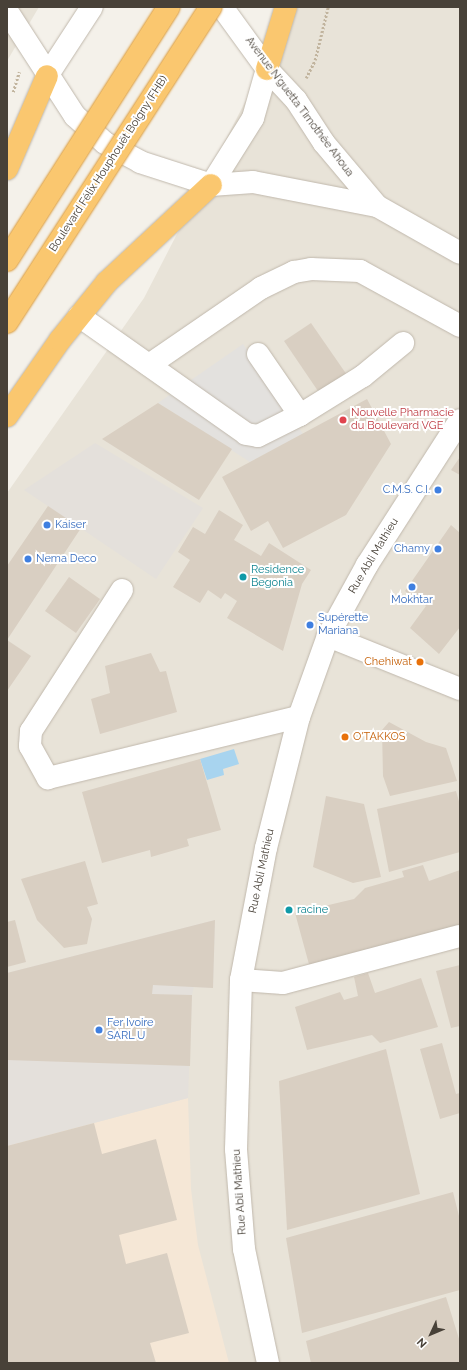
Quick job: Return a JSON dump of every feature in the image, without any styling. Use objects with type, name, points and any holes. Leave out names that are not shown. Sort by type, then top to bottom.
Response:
[{"type":"highway","points":[[7,260],[169,7]]},
{"type":"highway","name":"Boulevard Félix Houphouët Boigny (FHB)","points":[[7,322],[211,7]]},
{"type":"highway","points":[[267,69],[286,7]]},
{"type":"highway","points":[[7,169],[48,76]]},
{"type":"highway","points":[[7,416],[79,316],[107,282],[211,185]]},
{"type":"street","points":[[48,76],[92,7]]},
{"type":"street","name":"Avenue N'guetta Timothée Ahoua","points":[[222,7],[267,69],[296,100],[324,143],[377,206]]},
{"type":"street","name":"Avenue N'guetta Timothée Ahoua","points":[[7,10],[28,39],[48,76],[75,116],[105,143],[140,162],[211,185],[253,182],[377,206],[460,253]]},
{"type":"street","points":[[211,185],[253,118],[267,69]]},
{"type":"street","points":[[149,365],[261,288],[294,272],[312,269],[360,271],[460,326]]},
{"type":"street","points":[[79,316],[246,434],[267,434],[300,415],[363,376],[403,343]]},
{"type":"street","points":[[258,354],[300,415]]},
{"type":"street","name":"Rue Abli Mathieu","points":[[268,1363],[244,1249],[236,1149],[241,980],[266,848],[298,717],[328,636],[367,565],[460,420]]},
{"type":"street","points":[[122,590],[31,731],[30,746],[48,778],[298,717]]},
{"type":"street","points":[[328,636],[460,689]]},
{"type":"street","points":[[241,980],[283,983],[460,936]]},
{"type":"path","points":[[296,100],[315,60],[328,7]]},
{"type":"shaded area","points":[[7,7],[39,7],[7,61]]},
{"type":"shaded area","points":[[294,7],[460,7],[460,1363],[7,1363],[7,493],[144,298]]},
{"type":"shaded area","points":[[243,344],[303,434],[250,462],[158,403]]},
{"type":"shaded area","points":[[95,443],[203,508],[156,579],[24,490]]},
{"type":"shaded area","name":"Fer Ivoire SARL U","points":[[215,920],[213,988],[194,987],[192,995],[188,1098],[7,1146],[7,973]]},
{"type":"shaded area","points":[[188,1098],[191,1189],[198,1245],[229,1363],[7,1363],[7,1146]]},
{"type":"water","points":[[234,749],[239,764],[223,769],[224,775],[207,780],[200,759]]},
{"type":"building","points":[[311,323],[347,375],[320,394],[284,341]]},
{"type":"building","points":[[367,399],[391,444],[346,515],[283,548],[268,521],[251,531],[222,477]]},
{"type":"building","points":[[158,403],[232,449],[199,500],[102,439]]},
{"type":"building","points":[[460,457],[460,475],[451,470]]},
{"type":"building","points":[[48,506],[81,528],[7,640],[7,566]]},
{"type":"building","name":"Residence Begonia","points":[[219,510],[243,525],[234,540],[261,556],[269,543],[311,570],[302,584],[283,651],[227,618],[237,601],[225,593],[221,599],[208,590],[200,603],[173,587],[190,560],[178,552],[193,527],[205,534]]},
{"type":"building","points":[[451,525],[460,533],[460,627],[439,654],[410,628],[426,606],[405,591]]},
{"type":"building","points":[[69,577],[100,599],[76,633],[45,611]]},
{"type":"building","points":[[7,640],[31,656],[7,691]]},
{"type":"building","points":[[151,653],[160,672],[166,671],[177,712],[100,734],[91,699],[110,693],[105,666]]},
{"type":"building","points":[[389,722],[426,742],[446,748],[457,781],[390,796],[383,776],[382,730]]},
{"type":"building","points":[[200,759],[221,830],[187,839],[189,846],[151,857],[150,850],[102,863],[82,792]]},
{"type":"building","points":[[456,791],[460,805],[460,852],[389,872],[377,809]]},
{"type":"building","points":[[326,796],[364,804],[381,877],[353,883],[313,867]]},
{"type":"building","points":[[85,861],[98,904],[87,907],[92,919],[87,944],[64,948],[37,920],[21,879]]},
{"type":"building","points":[[423,865],[429,881],[460,870],[460,929],[310,968],[295,913],[354,899],[365,888],[404,877],[402,871]]},
{"type":"building","points":[[15,920],[26,962],[7,967],[7,922]]},
{"type":"building","name":"Fer Ivoire SARL U","points":[[215,920],[213,988],[153,985],[152,994],[192,995],[190,1066],[7,1060],[7,973]]},
{"type":"building","points":[[460,965],[460,1026],[451,1028],[436,971]]},
{"type":"building","points":[[368,973],[375,993],[421,978],[438,1027],[380,1043],[372,1035],[307,1050],[295,1007],[340,992],[344,1000],[358,996],[354,977]]},
{"type":"building","points":[[442,1043],[456,1094],[460,1093],[460,1113],[440,1119],[420,1049]]},
{"type":"building","points":[[386,1049],[420,1194],[287,1230],[279,1081]]},
{"type":"building","points":[[94,1123],[102,1154],[156,1139],[177,1220],[119,1235],[126,1264],[167,1253],[189,1333],[150,1343],[156,1363],[7,1363],[7,1146]]},
{"type":"building","points":[[453,1192],[460,1220],[460,1290],[302,1333],[286,1238]]},
{"type":"building","points":[[446,1297],[460,1342],[460,1363],[311,1363],[306,1341]]},
{"type":"place","name":"Nouvelle Pharmacie du Boulevard VGE","points":[[343,420]]},
{"type":"place","name":"C.M.S. C.I.","points":[[438,490]]},
{"type":"place","name":"Kaiser","points":[[47,525]]},
{"type":"place","name":"Chamy","points":[[438,549]]},
{"type":"place","name":"Nema Deco","points":[[28,559]]},
{"type":"place","name":"Residence Begonia","points":[[243,577]]},
{"type":"place","name":"Mokhtar","points":[[412,587]]},
{"type":"place","name":"Supérette Mariana","points":[[310,625]]},
{"type":"place","name":"Chehiwat","points":[[420,662]]},
{"type":"place","name":"O'TAKKOS","points":[[345,737]]},
{"type":"place","name":"racine","points":[[289,910]]},
{"type":"place","name":"Fer Ivoire SARL U","points":[[99,1030]]}]
